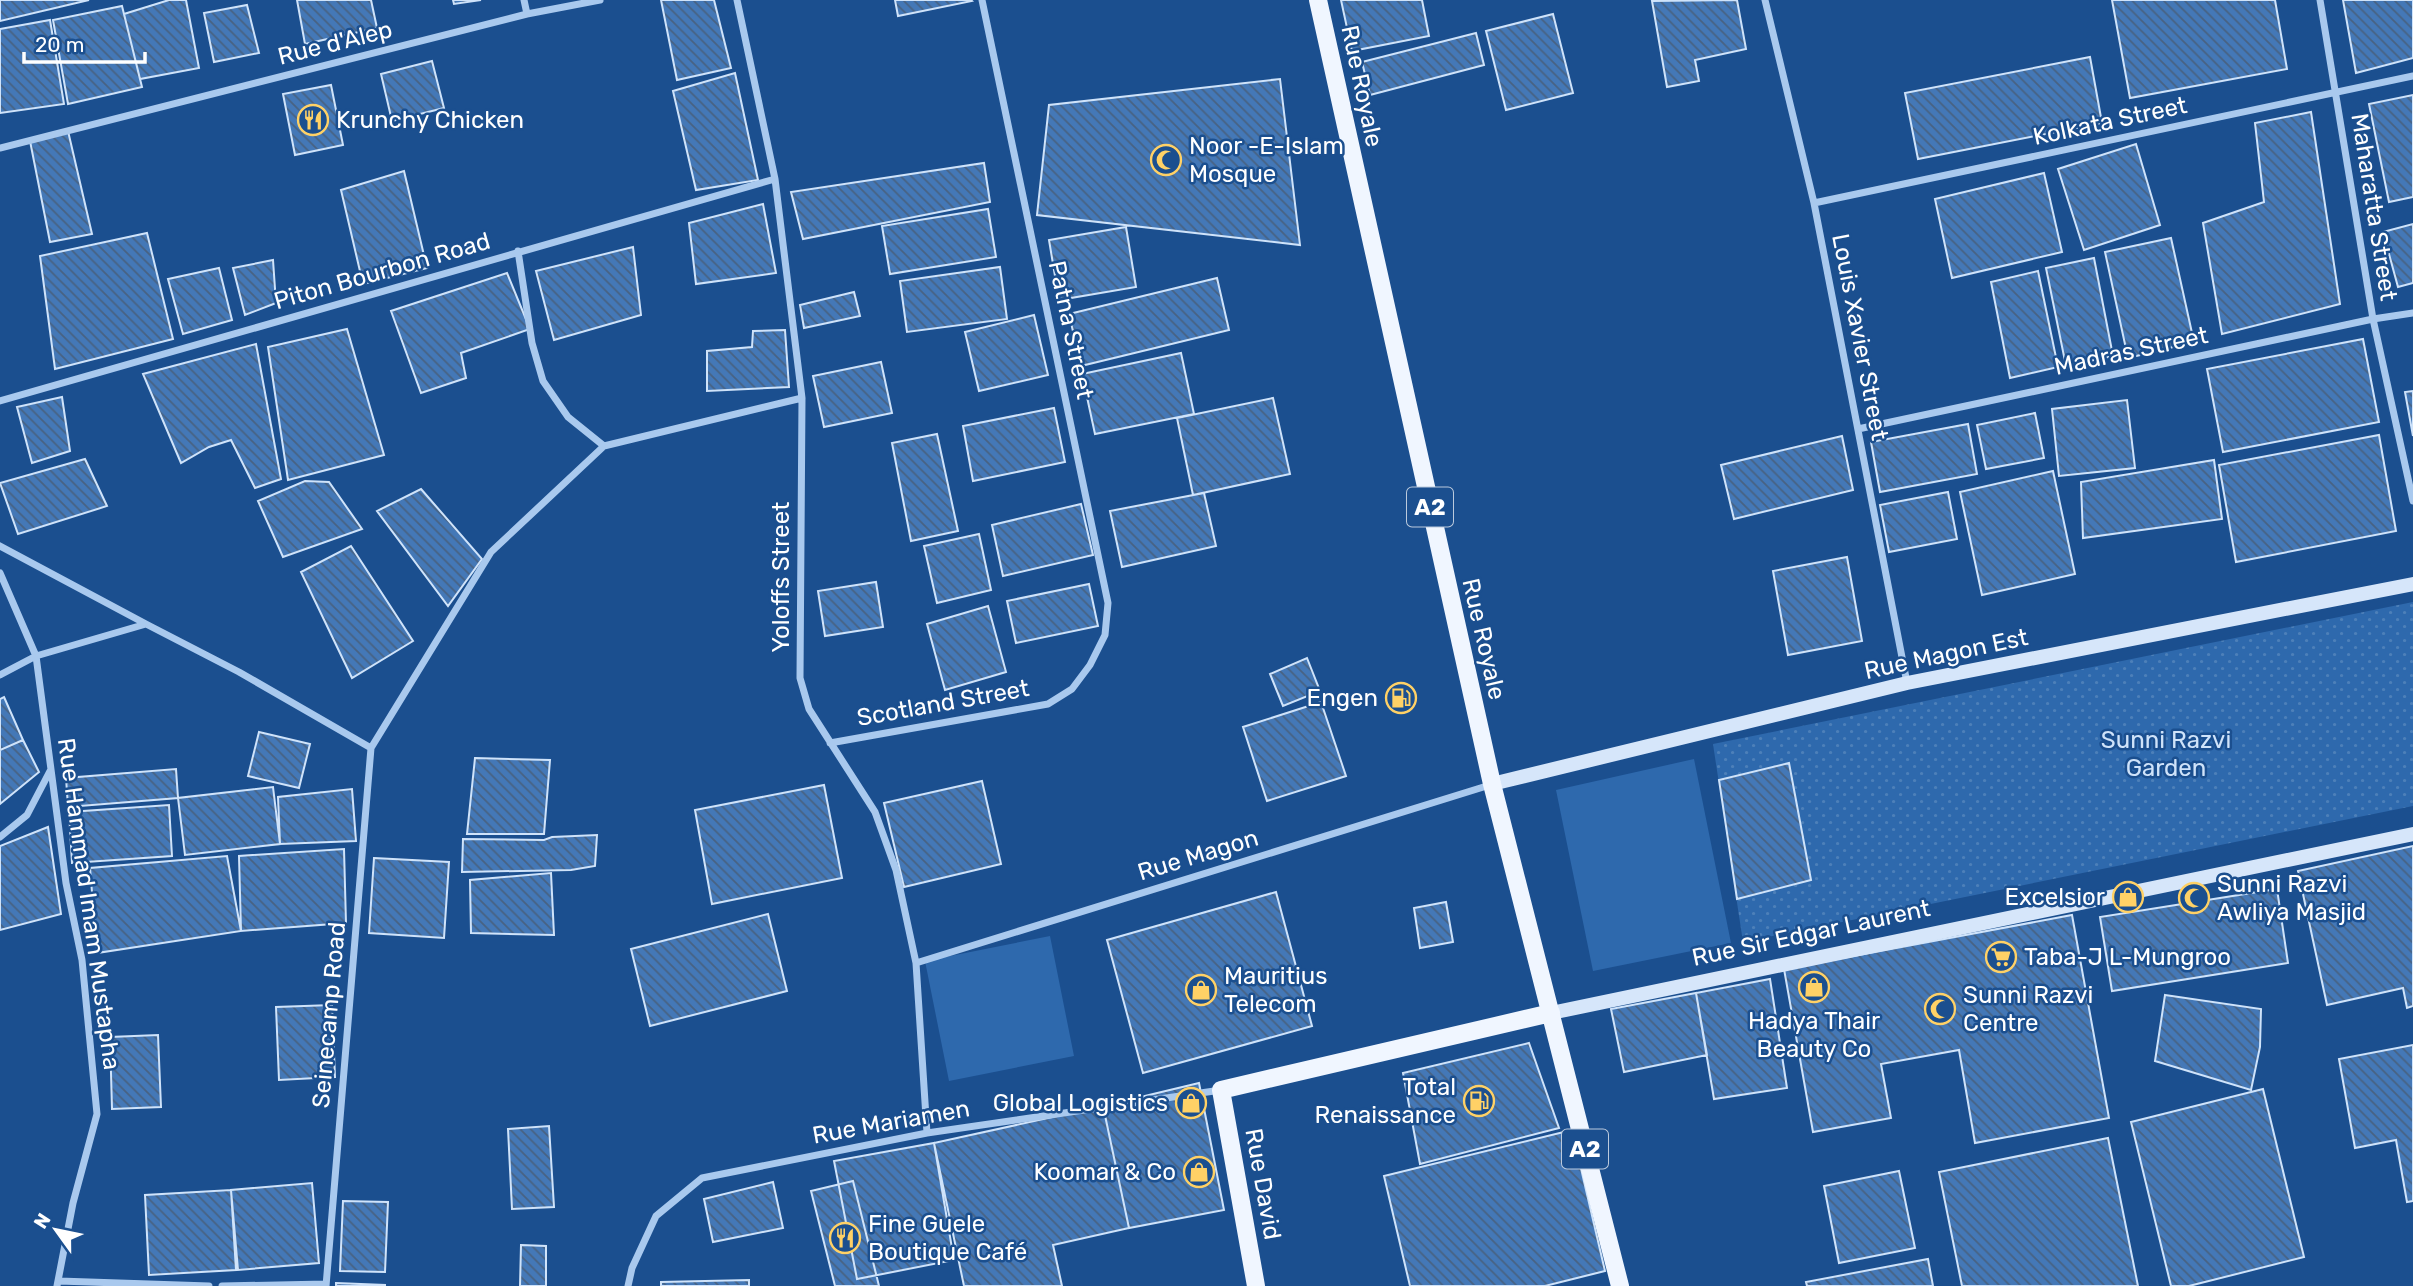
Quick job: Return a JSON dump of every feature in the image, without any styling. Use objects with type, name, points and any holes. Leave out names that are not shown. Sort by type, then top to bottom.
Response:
[{"type":"main road","name":"Rue Royale","points":[[1318,0],[1492,784],[1620,1286]]},
{"type":"main road","name":"Rue Magon Est","points":[[1492,784],[1907,683],[2413,584]]},
{"type":"main road","name":"Rue Sir Edgar Laurent","points":[[1222,1090],[1551,1013],[2413,834]]},
{"type":"main road","name":"Rue David","points":[[1222,1090],[1256,1286]]},
{"type":"street","points":[[524,0],[527,14]]},
{"type":"street","name":"Rue d'Alep","points":[[0,148],[527,14],[600,0]]},
{"type":"street","name":"Yoloffs Street","points":[[737,0],[775,179],[802,398],[800,678],[809,709],[875,812],[896,870],[916,963],[928,1133]]},
{"type":"street","name":"Patna Street","points":[[982,0],[1108,603],[1105,635],[1090,665]]},
{"type":"street","name":"Louis Xavier Street","points":[[1765,0],[1814,203],[1907,683]]},
{"type":"street","name":"Maharatta Street","points":[[2320,0],[2373,319],[2413,501]]},
{"type":"street","name":"Kolkata Street","points":[[1814,203],[2413,76]]},
{"type":"street","name":"Piton Bourbon Road","points":[[0,401],[775,179]]},
{"type":"street","points":[[518,251],[532,343],[542,380],[568,417],[604,446]]},
{"type":"street","name":"Madras Street","points":[[1858,429],[2373,319],[2413,313]]},
{"type":"street","points":[[0,546],[239,672],[371,748],[491,552],[604,446],[802,398]]},
{"type":"street","name":"Rue Hammad Imam Mustapha","points":[[0,573],[36,656],[66,883],[82,960],[97,1114],[73,1203],[58,1283]]},
{"type":"street","points":[[0,675],[36,656],[146,624]]},
{"type":"street","name":"Scotland Street","points":[[830,743],[1048,704],[1072,689],[1090,665]]},
{"type":"street","name":"Seinecamp Road","points":[[326,1285],[371,748]]},
{"type":"street","points":[[0,837],[27,815],[51,770]]},
{"type":"street","name":"Rue Magon","points":[[916,963],[1492,784]]},
{"type":"street","name":"Rue Mariamen","points":[[628,1286],[632,1268],[656,1216],[702,1178],[928,1133],[1222,1090]]},
{"type":"street","points":[[58,1283],[209,1286]]},
{"type":"street","points":[[222,1286],[326,1285]]},
{"type":"green space","name":"Sunni Razvi Garden","points":[[2413,602],[2413,806],[1743,942],[1713,744]]},
{"type":"green space","points":[[1694,759],[1731,943],[1593,971],[1556,790]]},
{"type":"green space","points":[[1050,936],[1074,1056],[949,1081],[925,961]]},
{"type":"building","points":[[0,0],[89,0],[0,21]]},
{"type":"building","points":[[169,0],[186,0],[199,68],[140,79],[124,14]]},
{"type":"building","points":[[297,0],[371,0],[377,28],[305,44]]},
{"type":"building","points":[[453,0],[481,0],[454,4]]},
{"type":"building","points":[[661,0],[714,0],[731,68],[677,80]]},
{"type":"building","points":[[895,0],[971,0],[972,1],[898,16]]},
{"type":"building","points":[[1341,0],[1422,0],[1429,36],[1352,51]]},
{"type":"building","points":[[1737,0],[1746,49],[1695,60],[1699,81],[1667,87],[1652,1]]},
{"type":"building","points":[[2112,0],[2275,0],[2287,69],[2130,98]]},
{"type":"building","points":[[2343,0],[2413,0],[2413,58],[2356,73]]},
{"type":"building","points":[[247,5],[259,53],[214,62],[204,13]]},
{"type":"building","points":[[122,6],[142,87],[68,104],[53,20]]},
{"type":"building","points":[[1553,14],[1573,93],[1506,110],[1486,31]]},
{"type":"building","points":[[50,20],[64,104],[0,113],[0,29]]},
{"type":"building","points":[[1476,33],[1484,65],[1370,95],[1362,62]]},
{"type":"building","points":[[2090,57],[2102,123],[1918,159],[1905,93]]},
{"type":"building","points":[[432,61],[444,108],[392,121],[381,74]]},
{"type":"building","points":[[735,73],[758,180],[696,190],[673,91]]},
{"type":"building","name":"Noor -E-Islam Mosque","points":[[1280,79],[1300,245],[1037,215],[1049,105]]},
{"type":"building","name":"Krunchy Chicken","points":[[331,85],[343,145],[295,155],[283,94]]},
{"type":"building","points":[[2413,95],[2413,197],[2389,202],[2369,104]]},
{"type":"building","points":[[2311,112],[2340,304],[2222,334],[2203,223],[2264,202],[2255,123]]},
{"type":"building","points":[[68,131],[92,234],[50,242],[30,141]]},
{"type":"building","points":[[2136,144],[2160,225],[2084,250],[2058,169]]},
{"type":"building","points":[[984,163],[990,202],[803,239],[791,192]]},
{"type":"building","points":[[404,171],[427,268],[363,284],[341,190]]},
{"type":"building","points":[[2044,173],[2062,252],[1952,278],[1935,199]]},
{"type":"building","points":[[763,204],[776,273],[696,284],[689,223]]},
{"type":"building","points":[[988,209],[996,257],[890,274],[882,226]]},
{"type":"building","points":[[2413,224],[2413,283],[2398,287],[2383,232]]},
{"type":"building","points":[[1126,227],[1136,287],[1059,300],[1049,240]]},
{"type":"building","points":[[147,233],[173,339],[55,369],[40,256]]},
{"type":"building","points":[[2171,238],[2194,342],[2128,358],[2105,252]]},
{"type":"building","points":[[633,247],[641,315],[554,340],[536,271]]},
{"type":"building","points":[[2094,258],[2113,356],[2066,366],[2046,268]]},
{"type":"building","points":[[273,260],[276,303],[245,315],[233,268]]},
{"type":"building","points":[[1000,267],[1007,319],[907,332],[900,281]]},
{"type":"building","points":[[219,268],[232,320],[183,334],[168,279]]},
{"type":"building","points":[[2038,271],[2058,367],[2010,378],[1991,282]]},
{"type":"building","points":[[507,273],[530,329],[461,353],[466,378],[421,393],[391,311]]},
{"type":"building","points":[[1217,278],[1229,330],[1081,366],[1069,314]]},
{"type":"building","points":[[854,292],[860,316],[804,328],[800,305]]},
{"type":"building","points":[[1034,315],[1048,375],[979,391],[965,332]]},
{"type":"building","points":[[347,329],[384,455],[288,480],[268,347]]},
{"type":"building","points":[[785,330],[789,387],[707,391],[707,351],[752,347],[753,331]]},
{"type":"building","points":[[2363,339],[2379,422],[2223,452],[2207,369]]},
{"type":"building","points":[[256,344],[281,479],[255,488],[231,440],[209,447],[181,463],[143,374]]},
{"type":"building","points":[[1181,353],[1194,414],[1095,434],[1082,374]]},
{"type":"building","points":[[881,362],[892,413],[824,427],[813,376]]},
{"type":"building","points":[[2413,391],[2413,436],[2405,392]]},
{"type":"building","points":[[62,397],[70,451],[32,463],[17,407]]},
{"type":"building","points":[[1273,398],[1290,474],[1193,495],[1177,418]]},
{"type":"building","points":[[2127,400],[2135,468],[2059,476],[2052,409]]},
{"type":"building","points":[[1054,408],[1065,462],[973,481],[963,426]]},
{"type":"building","points":[[2035,413],[2044,458],[1986,469],[1977,425]]},
{"type":"building","points":[[1968,424],[1977,474],[1880,492],[1871,442]]},
{"type":"building","points":[[937,434],[958,531],[911,541],[892,443]]},
{"type":"building","points":[[2379,435],[2396,531],[2236,562],[2219,465]]},
{"type":"building","points":[[1842,436],[1853,490],[1734,519],[1721,465]]},
{"type":"building","points":[[85,459],[107,506],[18,534],[0,483]]},
{"type":"building","points":[[2214,460],[2222,519],[2083,538],[2081,482]]},
{"type":"building","points":[[2053,471],[2075,574],[1982,595],[1960,492]]},
{"type":"building","points":[[305,481],[329,482],[362,529],[283,557],[258,501]]},
{"type":"building","points":[[421,489],[482,559],[448,606],[377,511]]},
{"type":"building","points":[[1948,492],[1957,539],[1889,552],[1880,505]]},
{"type":"building","points":[[1204,493],[1216,546],[1122,567],[1110,511]]},
{"type":"building","points":[[1081,504],[1093,555],[1003,576],[992,525]]},
{"type":"building","points":[[979,534],[991,590],[937,603],[924,546]]},
{"type":"building","points":[[351,546],[413,641],[352,678],[301,572]]},
{"type":"building","points":[[1847,557],[1862,641],[1788,655],[1773,571]]},
{"type":"building","points":[[876,582],[883,627],[825,636],[818,591]]},
{"type":"building","points":[[1089,584],[1098,626],[1016,643],[1007,601]]},
{"type":"building","points":[[988,606],[1006,672],[945,690],[927,624]]},
{"type":"building","points":[[1307,658],[1320,691],[1283,706],[1270,674]]},
{"type":"building","points":[[4,697],[23,740],[0,750],[0,699]]},
{"type":"building","points":[[1321,702],[1346,776],[1267,801],[1243,727]]},
{"type":"building","points":[[259,732],[310,744],[299,788],[248,776]]},
{"type":"building","points":[[23,740],[39,772],[0,804],[0,750]]},
{"type":"building","points":[[475,758],[550,760],[544,834],[467,834]]},
{"type":"building","points":[[1789,763],[1811,880],[1737,899],[1719,780]]},
{"type":"building","points":[[176,769],[178,798],[68,807],[66,778]]},
{"type":"building","points":[[982,781],[1001,864],[904,887],[884,803]]},
{"type":"building","points":[[824,785],[842,878],[712,904],[695,810]]},
{"type":"building","points":[[273,787],[280,844],[185,855],[178,798]]},
{"type":"building","points":[[352,789],[356,841],[280,844],[278,797]]},
{"type":"building","points":[[169,805],[172,856],[72,863],[69,812]]},
{"type":"building","points":[[48,827],[61,914],[0,930],[0,846]]},
{"type":"building","points":[[597,835],[595,866],[571,870],[462,872],[463,839],[544,840],[552,837]]},
{"type":"building","points":[[2413,846],[2413,1006],[2407,1008],[2403,988],[2327,1005],[2298,871]]},
{"type":"building","points":[[344,849],[346,923],[241,931],[239,856]]},
{"type":"building","points":[[227,856],[241,931],[97,953],[90,868]]},
{"type":"building","points":[[374,858],[449,862],[444,938],[369,933]]},
{"type":"building","points":[[551,873],[554,935],[471,933],[470,880]]},
{"type":"building","points":[[2277,889],[2288,963],[2112,991],[2100,917]]},
{"type":"building","points":[[1276,892],[1312,1026],[1143,1073],[1107,940]]},
{"type":"building","points":[[1446,902],[1453,942],[1420,948],[1414,908]]},
{"type":"building","points":[[768,914],[787,991],[650,1026],[631,949]]},
{"type":"building","name":"Sunni Razvi Centre","points":[[2072,915],[2109,1118],[1975,1143],[1959,1050],[1881,1064],[1891,1118],[1813,1132],[1784,969]]},
{"type":"building","points":[[1770,979],[1787,1088],[1714,1099],[1696,993]]},
{"type":"building","points":[[1696,993],[1707,1055],[1624,1072],[1611,1009]]},
{"type":"building","points":[[2165,995],[2261,1009],[2260,1047],[2251,1090],[2155,1061]]},
{"type":"building","points":[[332,1005],[335,1077],[279,1080],[276,1007]]},
{"type":"building","points":[[158,1035],[161,1107],[112,1109],[110,1037]]},
{"type":"building","name":"Total Renaissance","points":[[1529,1043],[1559,1128],[1420,1164],[1403,1073]]},
{"type":"building","points":[[2413,1045],[2413,1201],[2407,1202],[2396,1140],[2355,1148],[2339,1059]]},
{"type":"building","points":[[1199,1083],[1224,1210],[1129,1228],[1103,1106]]},
{"type":"building","points":[[2263,1089],[2304,1257],[2189,1286],[2171,1286],[2131,1122]]},
{"type":"building","points":[[1103,1106],[1129,1228],[1053,1245],[1062,1286],[964,1286],[934,1143]]},
{"type":"building","points":[[549,1126],[554,1207],[512,1209],[508,1129]]},
{"type":"building","points":[[1572,1130],[1605,1271],[1545,1286],[1410,1286],[1384,1176]]},
{"type":"building","points":[[2108,1138],[2138,1286],[1962,1286],[1939,1172]]},
{"type":"building","points":[[934,1143],[954,1260],[857,1279],[834,1161]]},
{"type":"building","points":[[1899,1171],[1915,1248],[1839,1263],[1824,1186]]},
{"type":"building","name":"Fine Guele Boutique Café","points":[[853,1181],[879,1286],[835,1286],[811,1191]]},
{"type":"building","points":[[773,1182],[783,1228],[713,1242],[704,1199]]},
{"type":"building","points":[[312,1183],[319,1263],[238,1270],[231,1190]]},
{"type":"building","points":[[231,1190],[236,1270],[149,1275],[145,1195]]},
{"type":"building","points":[[343,1201],[388,1202],[385,1272],[340,1271]]},
{"type":"building","points":[[521,1245],[546,1246],[546,1286],[520,1286]]},
{"type":"building","points":[[1928,1259],[1933,1286],[1807,1286],[1806,1282]]},
{"type":"building","points":[[749,1280],[749,1286],[661,1286],[661,1282]]},
{"type":"building","points":[[336,1283],[385,1285],[385,1286],[336,1286]]},
{"type":"place","name":"Krunchy Chicken","points":[[313,120]]},
{"type":"place","name":"Noor -E-Islam Mosque","points":[[1166,160]]},
{"type":"place","name":"Engen","points":[[1401,698]]},
{"type":"place","name":"Excelsior","points":[[2128,897]]},
{"type":"place","name":"Sunni Razvi Awliya Masjid","points":[[2194,898]]},
{"type":"place","name":"Taba-J L-Mungroo","points":[[2001,957]]},
{"type":"place","name":"Hadya Thair Beauty Co","points":[[1814,987]]},
{"type":"place","name":"Mauritius Telecom","points":[[1201,990]]},
{"type":"place","name":"Sunni Razvi Centre","points":[[1940,1009]]},
{"type":"place","name":"Total Renaissance","points":[[1479,1101]]},
{"type":"place","name":"Global Logistics","points":[[1191,1103]]},
{"type":"place","name":"Koomar & Co","points":[[1199,1172]]},
{"type":"place","name":"Fine Guele Boutique Café","points":[[845,1238]]}]
